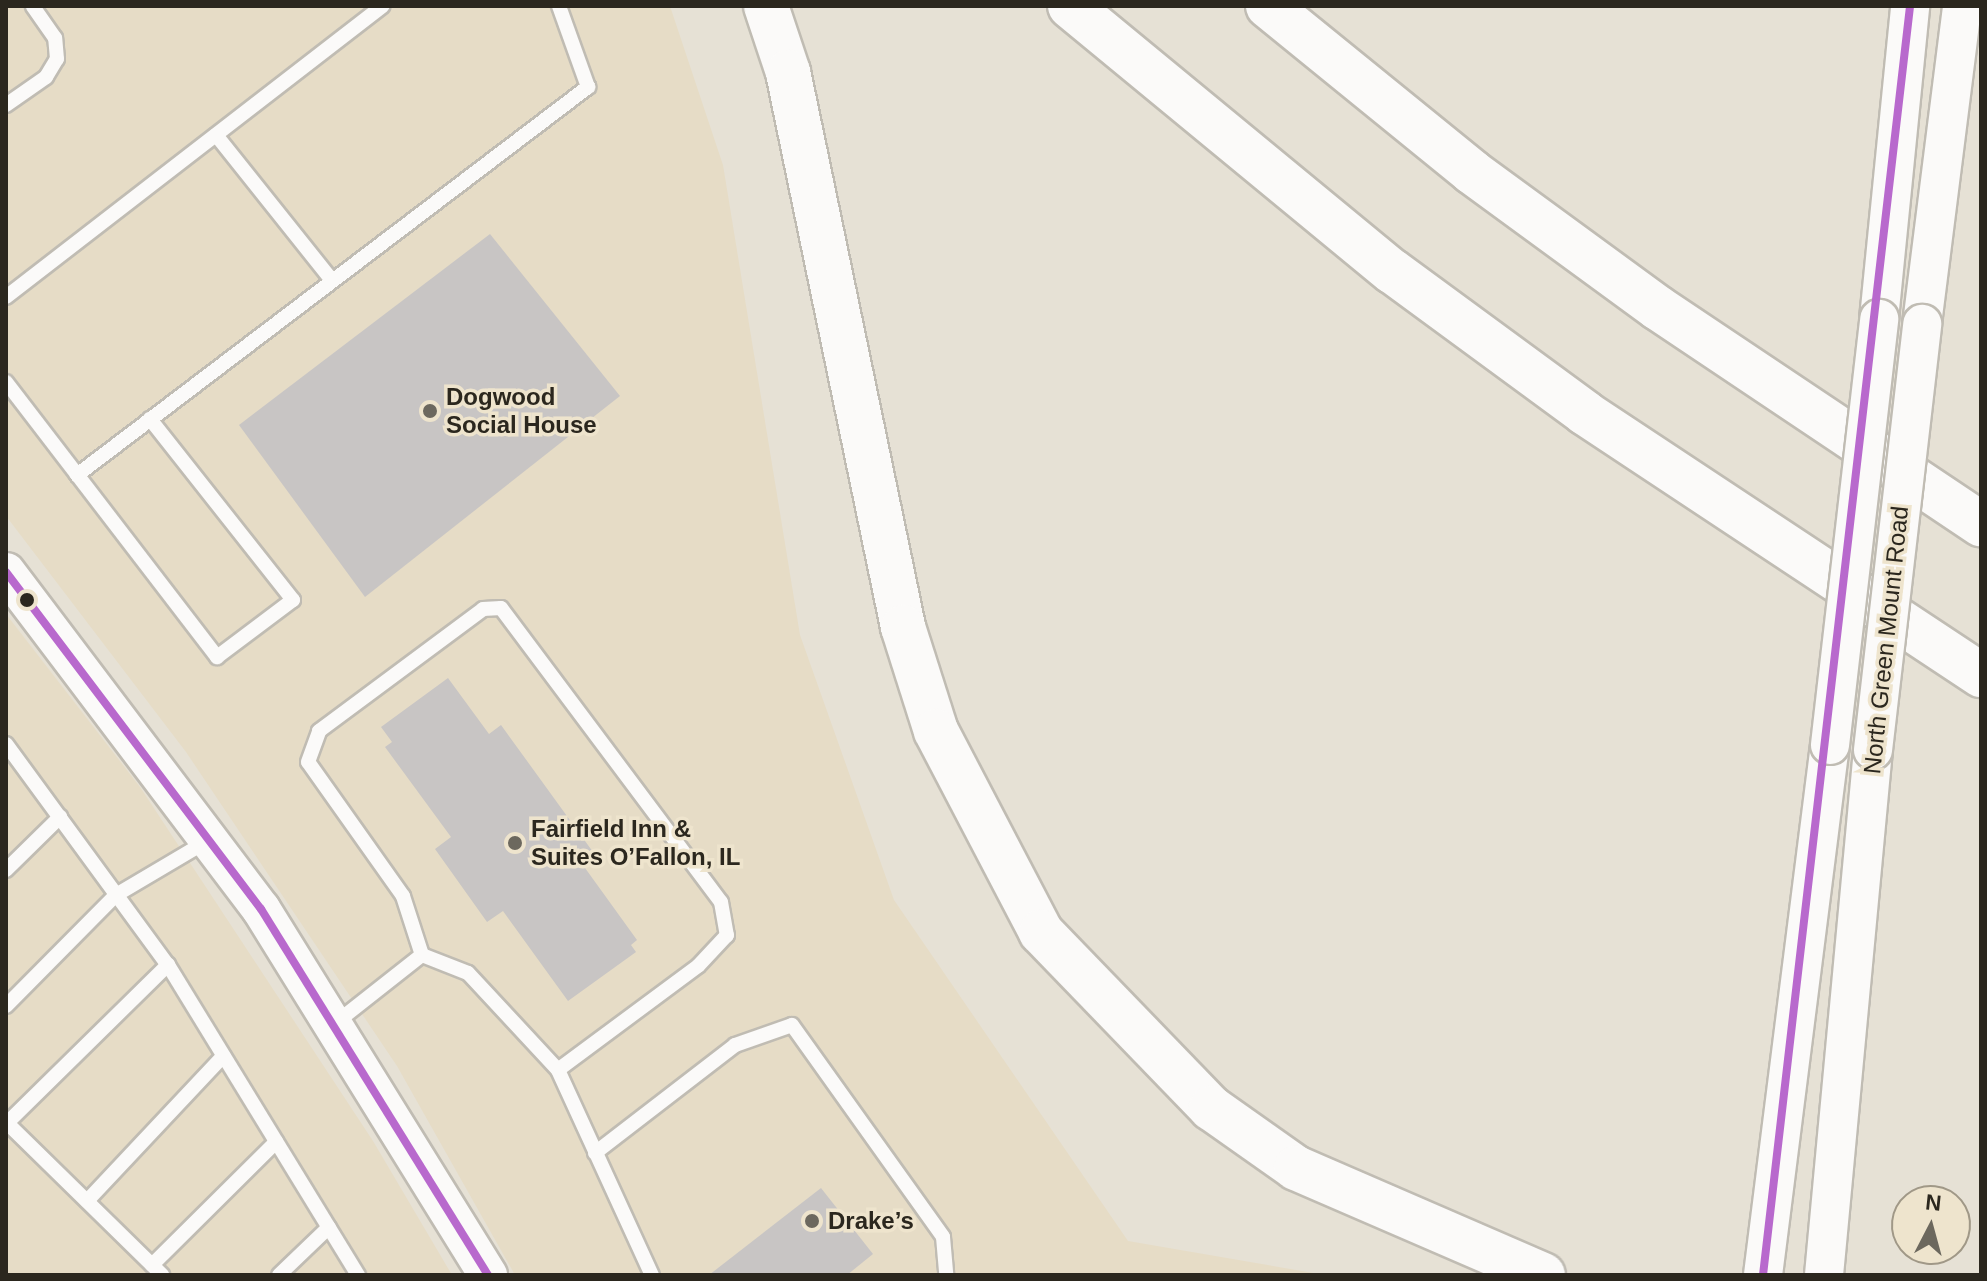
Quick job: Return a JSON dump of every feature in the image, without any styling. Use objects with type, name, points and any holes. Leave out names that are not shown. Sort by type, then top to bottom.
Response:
[{"type":"highway","points":[[766,6],[788,72],[903,627],[948,757],[1041,932],[1211,1108],[1296,1168],[1543,1275]]},
{"type":"highway","points":[[1070,6],[1392,271],[1559,394],[1981,675]]},
{"type":"highway","points":[[1268,6],[1472,172],[1658,308],[1981,524]]},
{"type":"street","name":"North Green Mount Road","points":[[1763,1275],[1830,745],[1879,319],[1910,6]]},
{"type":"street","name":"North Green Mount Road","points":[[1824,1275],[1873,750],[1962,6]]},
{"type":"street","points":[[6,572],[209,840],[333,1025],[488,1275]]},
{"type":"lane","points":[[6,105],[46,77],[57,59],[55,38],[33,6]]},
{"type":"lane","points":[[6,297],[383,6]]},
{"type":"lane","points":[[77,475],[331,279],[588,87],[559,6]]},
{"type":"lane","points":[[216,135],[331,279]]},
{"type":"lane","points":[[6,382],[217,657],[293,600],[150,419]]},
{"type":"lane","points":[[422,955],[403,896],[308,762],[319,731],[483,609],[501,608],[671,828],[721,902],[727,935],[698,966],[558,1070]]},
{"type":"lane","points":[[6,744],[168,965],[358,1275]]},
{"type":"lane","points":[[6,870],[60,817]]},
{"type":"lane","points":[[6,1006],[116,895],[209,840]]},
{"type":"lane","points":[[333,1025],[422,955]]},
{"type":"lane","points":[[422,955],[468,973],[558,1070],[652,1275]]},
{"type":"lane","points":[[168,965],[6,1122],[157,1270],[276,1142]]},
{"type":"lane","points":[[595,1153],[735,1045],[792,1025],[943,1237],[946,1275]]},
{"type":"lane","points":[[87,1201],[223,1056]]},
{"type":"lane","points":[[279,1275],[329,1227]]},
{"type":"shaded area","points":[[6,6],[670,6],[723,165],[800,635],[894,900],[1128,1241],[1325,1275],[515,1275],[397,1066],[186,752],[6,516]]},
{"type":"shaded area","points":[[6,614],[140,787],[373,1141],[452,1275],[6,1275]]},
{"type":"building","name":"Dogwood Social House","points":[[490,234],[620,396],[365,597],[239,425]]},
{"type":"building","name":"Fairfield Inn & Suites O’Fallon, IL","points":[[448,678],[489,734],[501,725],[593,852],[580,861],[637,940],[631,945],[636,952],[568,1001],[503,911],[487,922],[435,849],[451,837],[385,747],[392,742],[381,727]]},
{"type":"building","name":"Drake’s","points":[[821,1188],[873,1254],[847,1275],[709,1275]]},
{"type":"transit line","points":[[1763,1275],[1910,6]]},
{"type":"transit line","points":[[6,572],[261,909],[488,1275]]},
{"type":"place","name":"Dogwood Social House","points":[[430,411]]},
{"type":"place","name":"Fairfield Inn & Suites O’Fallon, IL","points":[[515,843]]},
{"type":"place","name":"Drake’s","points":[[812,1221]]}]
